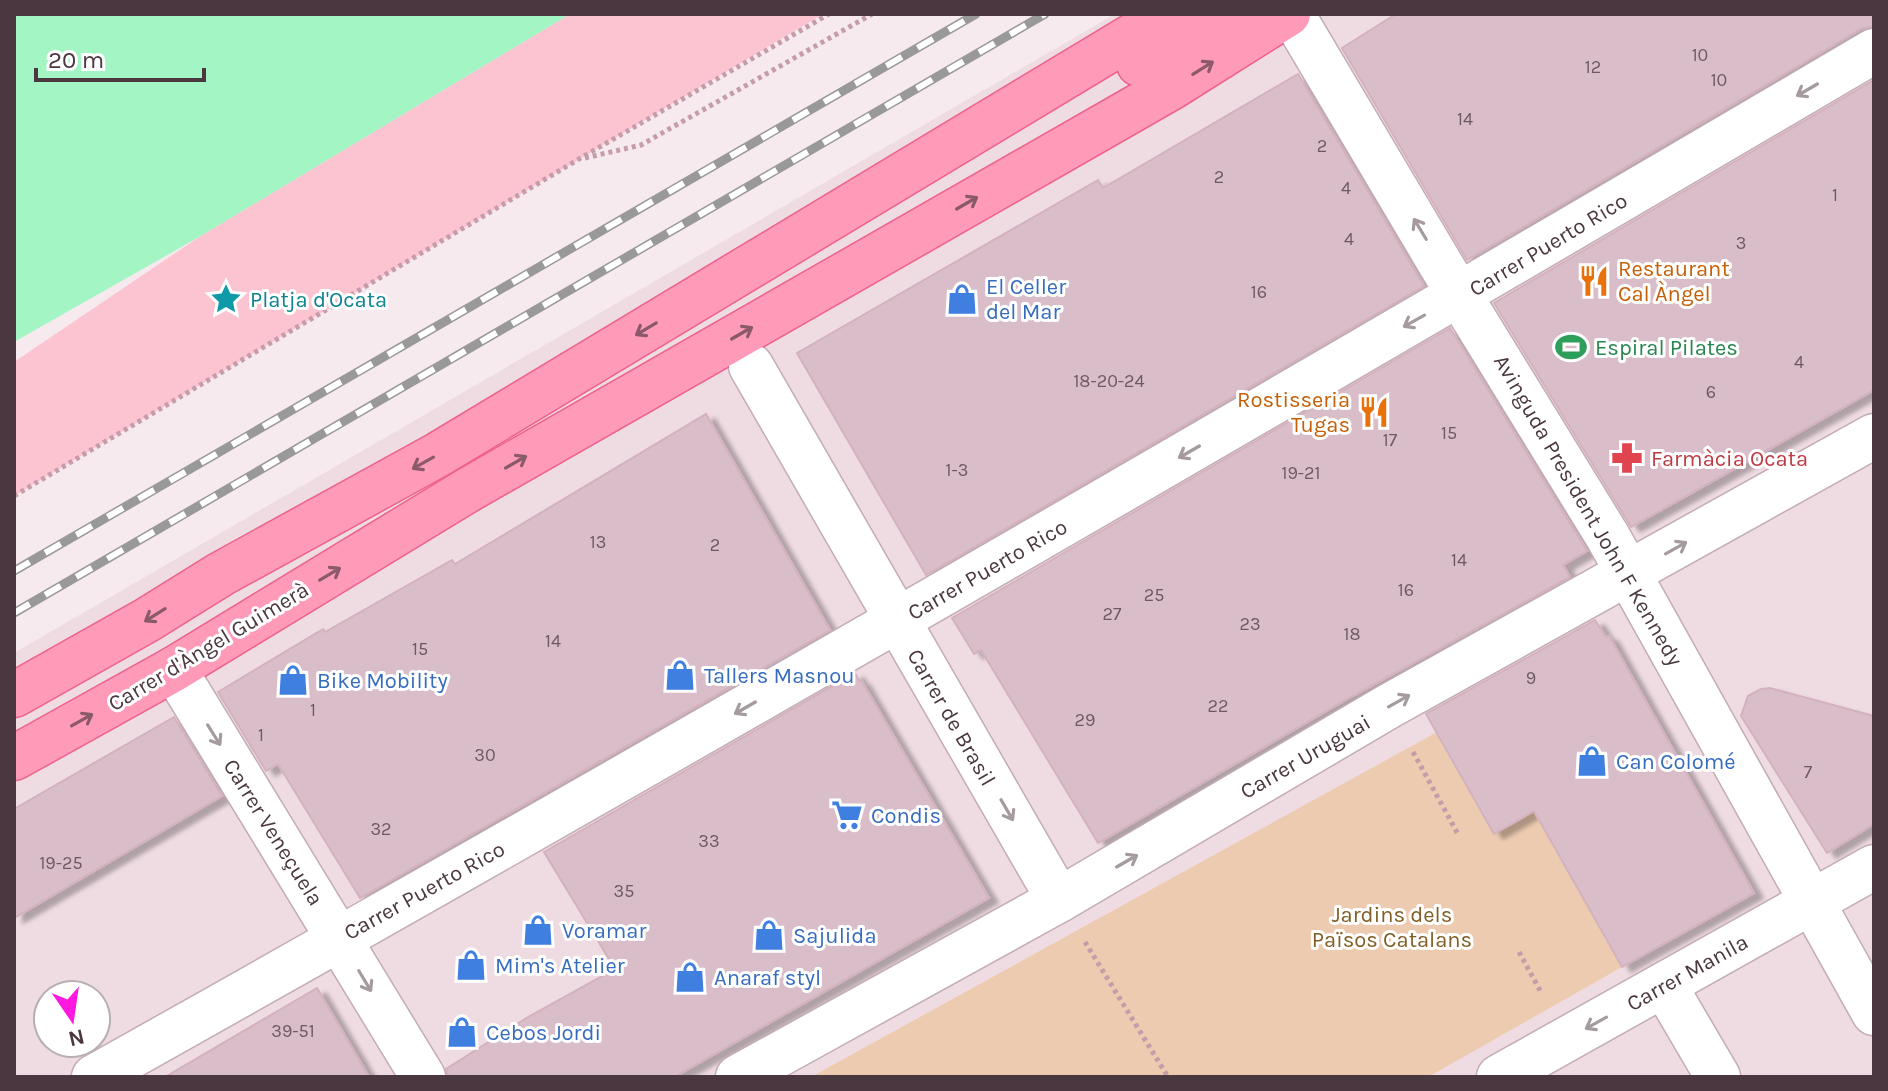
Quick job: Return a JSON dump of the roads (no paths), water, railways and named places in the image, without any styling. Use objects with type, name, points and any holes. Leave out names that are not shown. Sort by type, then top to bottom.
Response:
[{"type":"main road","points":[[14,695],[221,574],[439,454],[1169,14]]},
{"type":"main road","points":[[697,299],[906,197],[1177,41],[1232,14]]},
{"type":"main road","name":"Carrer d'Àngel Guimerà","points":[[14,758],[174,669],[468,490],[1135,107],[1290,14]]},
{"type":"street","name":"Avinguda President John F Kennedy","points":[[1290,14],[1630,574],[1874,1013]]},
{"type":"street","name":"Carrer Puerto Rico","points":[[94,1077],[897,622],[1874,51]]},
{"type":"street","name":"Carrer de Brasil","points":[[751,366],[1059,900]]},
{"type":"street","name":"Carrer Uruguai","points":[[738,1077],[1059,900],[1389,706],[1874,436]]},
{"type":"street","name":"Carrer Veneçuela","points":[[174,669],[423,1077]]},
{"type":"street","name":"Carrer Manila","points":[[1499,1077],[1874,867]]},
{"type":"street","points":[[1664,985],[1718,1077]]},
{"type":"railway","points":[[14,571],[976,14]]},
{"type":"railway","points":[[14,613],[1045,14]]},
{"type":"place","name":"Restaurant Cal Àngel","points":[[1594,281]]},
{"type":"place","name":"Platja d'Ocata","points":[[226,299]]},
{"type":"place","name":"El Celler del Mar","points":[[962,299]]},
{"type":"place","name":"Espiral Pilates","points":[[1571,347]]},
{"type":"place","name":"Rostisseria Tugas","points":[[1374,412]]},
{"type":"place","name":"Farmàcia Ocata","points":[[1627,458]]},
{"type":"place","name":"Tallers Masnou","points":[[680,675]]},
{"type":"place","name":"Bike Mobility","points":[[293,680]]},
{"type":"place","name":"Can Colomé","points":[[1592,761]]},
{"type":"place","name":"Condis","points":[[847,815]]},
{"type":"place","name":"Voramar","points":[[538,930]]},
{"type":"place","name":"Sajulida","points":[[769,935]]},
{"type":"place","name":"Mim's Atelier","points":[[471,965]]},
{"type":"place","name":"Anaraf styl","points":[[690,977]]},
{"type":"place","name":"Cebos Jordi","points":[[462,1032]]},
{"type":"park label","name":"Jardins dels Països Catalans","points":[[1392,926]]}]
